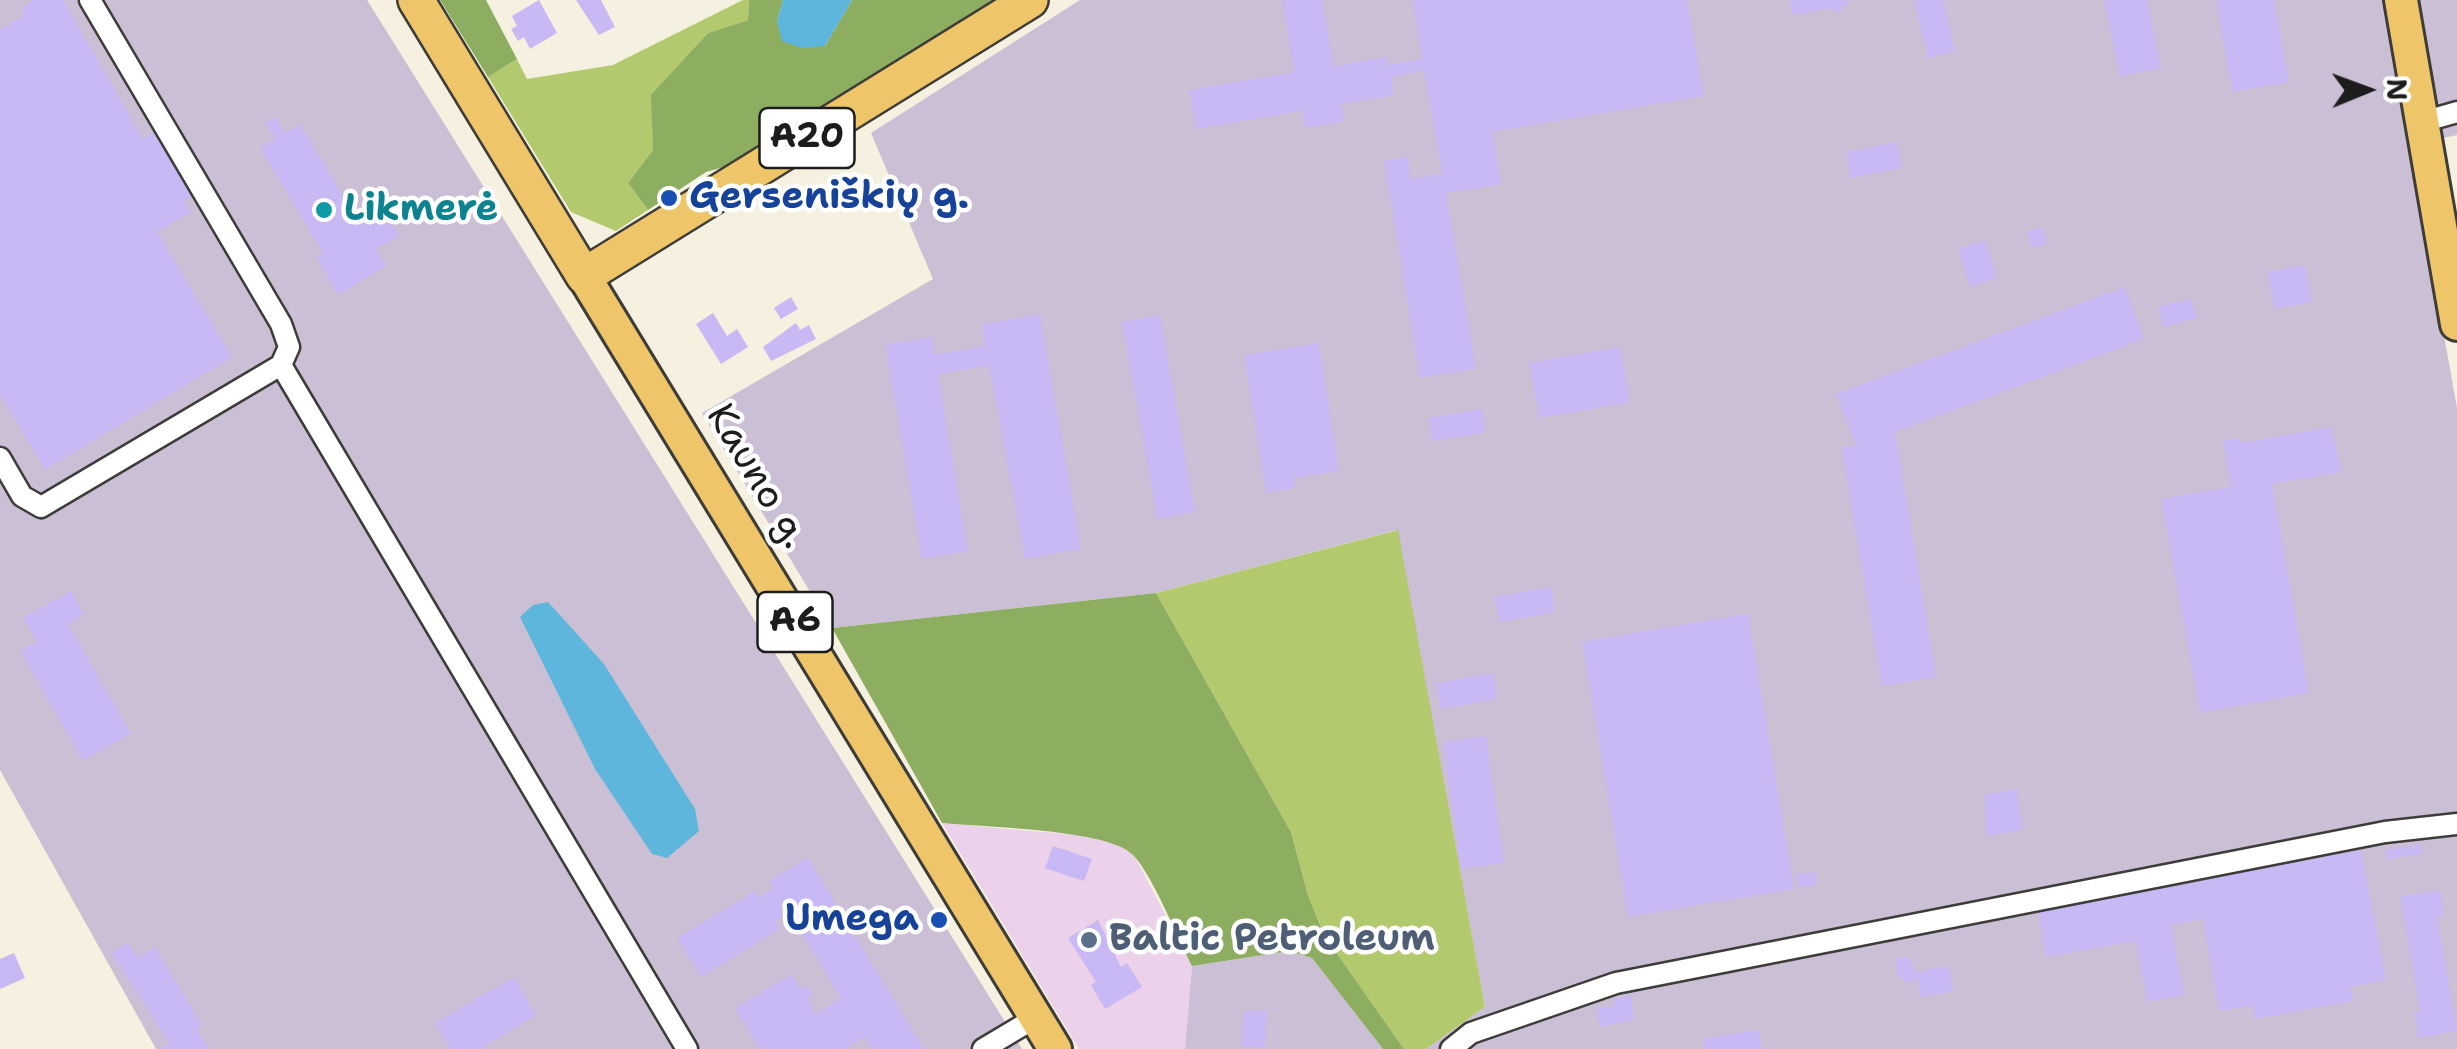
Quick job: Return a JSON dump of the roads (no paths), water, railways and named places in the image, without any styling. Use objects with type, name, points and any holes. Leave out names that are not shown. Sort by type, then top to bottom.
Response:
[{"type":"highway","name":"Kauno g.","points":[[416,0],[584,276]]},
{"type":"highway","name":"A20","points":[[584,276],[1030,0]]},
{"type":"main road","points":[[2401,0],[2457,324]]},
{"type":"main road","name":"Kauno g.","points":[[584,276],[1054,1049]]},
{"type":"street","points":[[0,458],[22,496],[41,506],[281,365],[289,347],[281,324],[90,0]]},
{"type":"street","points":[[2422,122],[2457,112]]},
{"type":"street","points":[[281,365],[687,1049]]},
{"type":"street","points":[[1451,1049],[1471,1033],[1616,984],[2385,832],[2457,824]]},
{"type":"street","points":[[983,1049],[1036,1018]]},
{"type":"water","points":[[783,0],[852,0],[825,46],[802,48],[782,41],[777,21]]},
{"type":"water","points":[[548,602],[604,664],[695,809],[699,831],[667,858],[652,854],[595,769],[520,617],[533,605]]},
{"type":"place","name":"Gerseniškių g.","points":[[669,198]]},
{"type":"place","name":"Likmerė","points":[[324,210]]},
{"type":"place","name":"Umega","points":[[939,920]]},
{"type":"place","name":"Baltic Petroleum","points":[[1089,940]]}]
